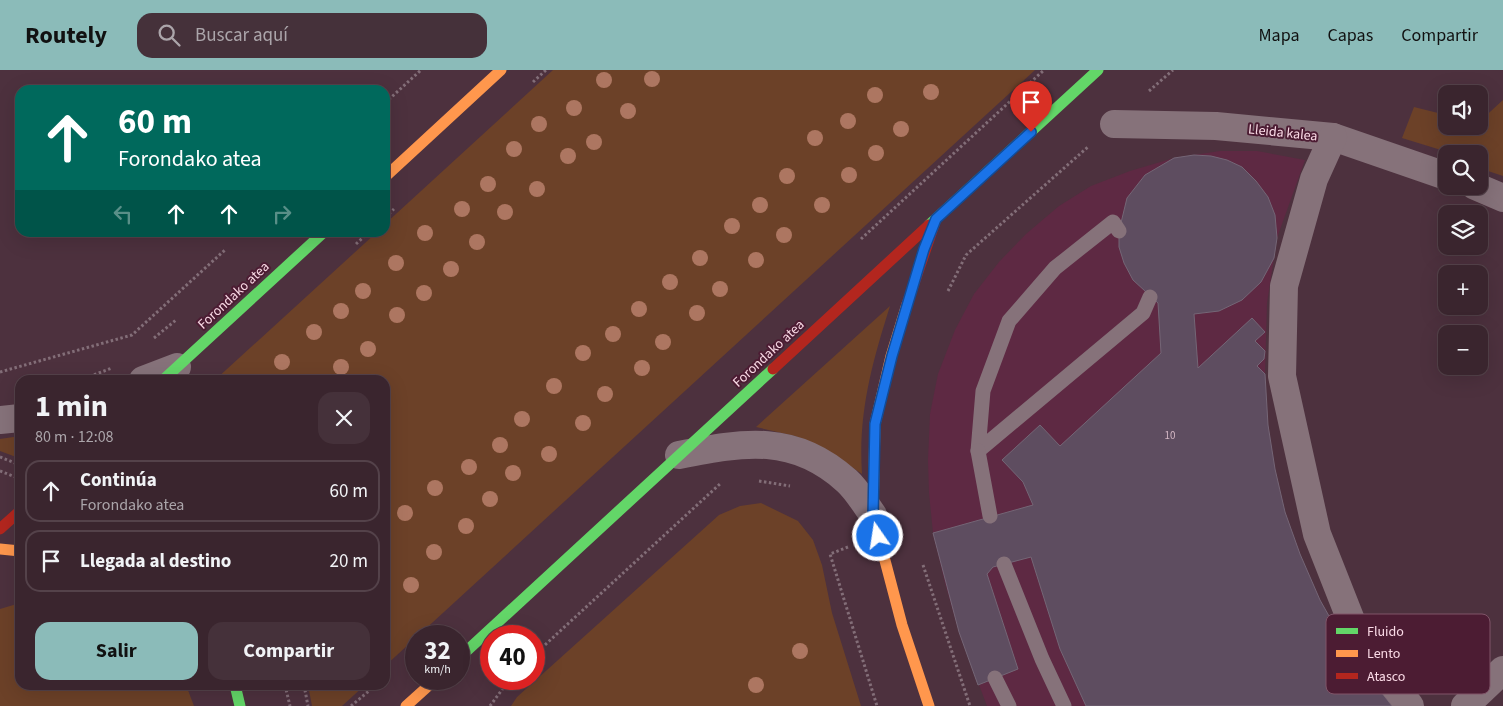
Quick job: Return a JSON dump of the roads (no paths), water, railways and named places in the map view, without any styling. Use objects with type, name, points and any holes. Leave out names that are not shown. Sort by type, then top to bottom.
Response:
[{"type":"main road","points":[[390,171],[501,70]]},
{"type":"main road","name":"Forondako atea","points":[[470,648],[1098,70]]},
{"type":"main road","points":[[929,706],[902,625],[873,515],[875,424],[892,356],[924,249],[936,219]]},
{"type":"main road","name":"Forondako atea","points":[[170,374],[319,237]]},
{"type":"main road","points":[[0,529],[15,516]]},
{"type":"main road","points":[[0,549],[15,550]]},
{"type":"main road","points":[[236,690],[240,706]]},
{"type":"main road","points":[[406,706],[424,690]]},
{"type":"street","name":"Lleida kalea","points":[[1114,124],[1216,126],[1333,137],[1438,173]]},
{"type":"street","points":[[1333,137],[1314,179],[1284,286],[1282,376],[1317,534],[1349,614]]},
{"type":"street","points":[[1488,192],[1503,198]]},
{"type":"street","points":[[0,420],[15,418]]},
{"type":"street","points":[[679,455],[731,444],[760,443],[791,448],[824,463],[849,482],[873,515]]},
{"type":"street","points":[[1490,682],[1503,670]]},
{"type":"street","points":[[428,706],[433,690]]},
{"type":"street","points":[[1400,694],[1410,706]]},
{"type":"street","points":[[1465,706],[1478,694]]},
{"type":"lane","points":[[990,516],[978,451],[983,391],[1009,321],[1055,268],[1113,222],[1119,231]]},
{"type":"lane","points":[[978,451],[1143,313],[1150,297]]},
{"type":"lane","points":[[1004,564],[1042,659],[1064,706]]},
{"type":"lane","points":[[995,678],[1009,706]]}]
